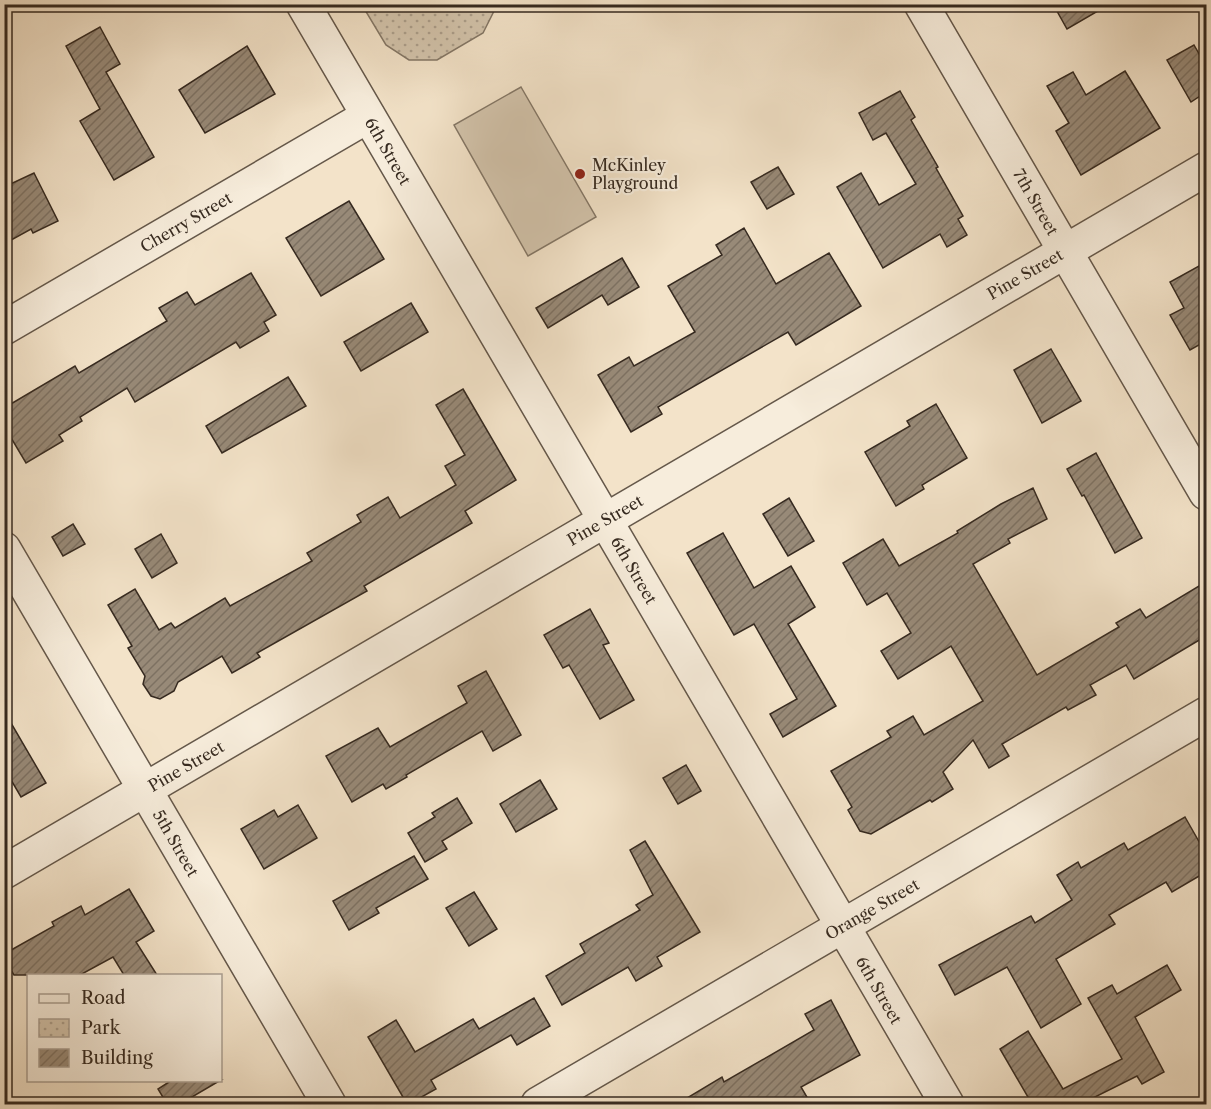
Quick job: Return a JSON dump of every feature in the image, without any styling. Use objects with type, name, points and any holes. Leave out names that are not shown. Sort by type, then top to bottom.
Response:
[{"type":"street","name":"6th Street","points":[[303,4],[946,1104]]},
{"type":"street","name":"7th Street","points":[[921,4],[1206,493]]},
{"type":"street","name":"Cherry Street","points":[[4,328],[368,116]]},
{"type":"street","name":"Pine Street","points":[[4,872],[1206,169]]},
{"type":"street","name":"5th Street","points":[[4,549],[329,1104]]},
{"type":"street","name":"Orange Street","points":[[538,1104],[1206,714]]},
{"type":"green space","points":[[362,5],[494,5],[494,11],[483,33],[437,60],[409,60],[386,45]]},
{"type":"green space","points":[[521,87],[596,217],[528,256],[454,125]]},
{"type":"building","points":[[1053,4],[1110,4],[1067,29]]},
{"type":"building","points":[[100,27],[120,64],[106,72],[154,157],[114,180],[80,121],[100,109],[66,46]]},
{"type":"building","points":[[1194,45],[1206,66],[1206,92],[1191,102],[1167,60]]},
{"type":"building","points":[[247,46],[275,94],[205,133],[179,90]]},
{"type":"building","points":[[1125,71],[1160,128],[1081,175],[1056,131],[1069,123],[1047,86],[1073,72],[1086,95]]},
{"type":"building","points":[[900,91],[915,117],[911,120],[963,216],[958,219],[967,235],[947,247],[940,234],[883,268],[837,187],[861,173],[879,205],[916,184],[886,133],[873,140],[859,113]]},
{"type":"building","points":[[778,167],[794,194],[767,209],[751,182]]},
{"type":"building","points":[[34,173],[58,221],[33,233],[31,229],[4,244],[4,187]]},
{"type":"building","points":[[349,201],[384,259],[321,296],[286,238]]},
{"type":"building","points":[[744,228],[776,284],[829,253],[861,306],[796,345],[788,332],[658,407],[662,414],[631,432],[598,375],[629,357],[634,366],[695,332],[668,286],[722,255],[716,245]]},
{"type":"building","points":[[622,258],[639,287],[608,305],[602,295],[548,328],[536,308]]},
{"type":"building","points":[[1199,266],[1206,280],[1206,347],[1204,342],[1190,350],[1170,315],[1184,308],[1170,282]]},
{"type":"building","points":[[251,273],[276,315],[264,322],[269,331],[240,348],[236,342],[135,402],[127,388],[80,417],[82,421],[59,435],[63,441],[26,463],[4,426],[4,408],[75,366],[79,373],[167,321],[159,308],[187,292],[195,305]]},
{"type":"building","points":[[411,303],[428,332],[361,371],[344,342]]},
{"type":"building","points":[[1051,349],[1081,401],[1042,423],[1014,370]]},
{"type":"building","points":[[288,377],[306,406],[222,453],[206,426]]},
{"type":"building","points":[[463,389],[516,480],[465,511],[472,523],[364,586],[367,591],[257,653],[260,657],[232,673],[222,656],[178,682],[174,691],[160,699],[151,696],[143,684],[145,676],[128,648],[132,646],[108,605],[135,589],[159,630],[171,623],[175,628],[225,598],[230,606],[312,561],[307,553],[361,522],[357,515],[388,497],[400,518],[456,485],[445,466],[465,455],[436,405]]},
{"type":"building","points":[[936,404],[967,458],[922,485],[924,489],[896,506],[865,452],[910,426],[907,421]]},
{"type":"building","points":[[1096,453],[1142,538],[1115,553],[1084,495],[1082,496],[1067,469]]},
{"type":"building","points":[[1033,488],[1047,519],[1008,539],[1010,543],[973,564],[1037,675],[1119,627],[1116,623],[1140,609],[1146,618],[1199,586],[1206,598],[1206,636],[1134,679],[1126,665],[1090,685],[1096,695],[1068,710],[1066,707],[1002,744],[1009,756],[989,768],[973,740],[943,772],[953,789],[871,834],[860,831],[848,810],[852,807],[831,771],[891,737],[887,731],[913,716],[924,735],[983,701],[951,646],[898,679],[881,651],[911,633],[887,593],[867,605],[843,563],[883,539],[899,566],[958,533],[957,531],[1001,504]]},
{"type":"building","points":[[789,498],[814,541],[788,556],[763,514]]},
{"type":"building","points":[[73,524],[85,544],[63,556],[52,537]]},
{"type":"building","points":[[723,533],[754,588],[791,566],[815,607],[788,624],[836,706],[783,737],[770,714],[797,699],[754,624],[734,635],[687,553]]},
{"type":"building","points":[[161,534],[177,563],[152,578],[135,549]]},
{"type":"building","points":[[590,609],[609,643],[603,645],[634,700],[600,719],[569,665],[563,668],[544,635]]},
{"type":"building","points":[[486,671],[521,735],[493,751],[482,731],[386,789],[383,784],[352,802],[326,756],[378,728],[390,747],[467,703],[458,686]]},
{"type":"building","points":[[4,711],[46,783],[21,797],[4,768]]},
{"type":"building","points":[[686,765],[701,791],[678,804],[663,778]]},
{"type":"building","points":[[540,780],[557,809],[516,832],[500,804]]},
{"type":"building","points":[[457,798],[472,823],[442,841],[447,849],[425,862],[408,833],[435,817],[432,813]]},
{"type":"building","points":[[298,805],[317,838],[264,869],[241,829],[274,810],[278,817]]},
{"type":"building","points":[[1185,817],[1206,854],[1206,872],[1172,892],[1166,882],[1109,915],[1115,924],[1056,959],[1081,1004],[1041,1028],[1007,967],[955,995],[939,965],[1031,916],[1035,923],[1072,900],[1057,875],[1078,862],[1081,868],[1124,843],[1128,850]]},
{"type":"building","points":[[645,841],[700,932],[657,957],[662,966],[636,981],[628,967],[562,1005],[546,976],[585,953],[580,944],[640,910],[636,905],[653,895],[630,850]]},
{"type":"building","points":[[414,856],[428,879],[376,908],[379,913],[349,930],[333,901]]},
{"type":"building","points":[[129,889],[154,931],[136,942],[156,974],[123,974],[113,957],[82,974],[14,975],[4,959],[4,954],[54,926],[52,922],[81,906],[85,915]]},
{"type":"building","points":[[474,892],[497,929],[469,946],[446,908]]},
{"type":"building","points":[[1167,965],[1181,990],[1135,1017],[1164,1072],[1142,1084],[1137,1076],[1081,1104],[1032,1104],[1000,1049],[1028,1031],[1063,1089],[1122,1059],[1088,998],[1112,985],[1117,994]]},
{"type":"building","points":[[534,998],[550,1026],[517,1045],[511,1035],[431,1080],[436,1089],[409,1104],[368,1037],[396,1020],[415,1052],[473,1019],[479,1029]]},
{"type":"building","points":[[831,1000],[860,1055],[801,1087],[811,1104],[677,1104],[722,1077],[724,1082],[814,1030],[805,1014]]},
{"type":"building","points":[[169,1082],[218,1082],[180,1104],[167,1104],[158,1089]]},
{"type":"place","name":"McKinley Playground","points":[[580,174]]}]
